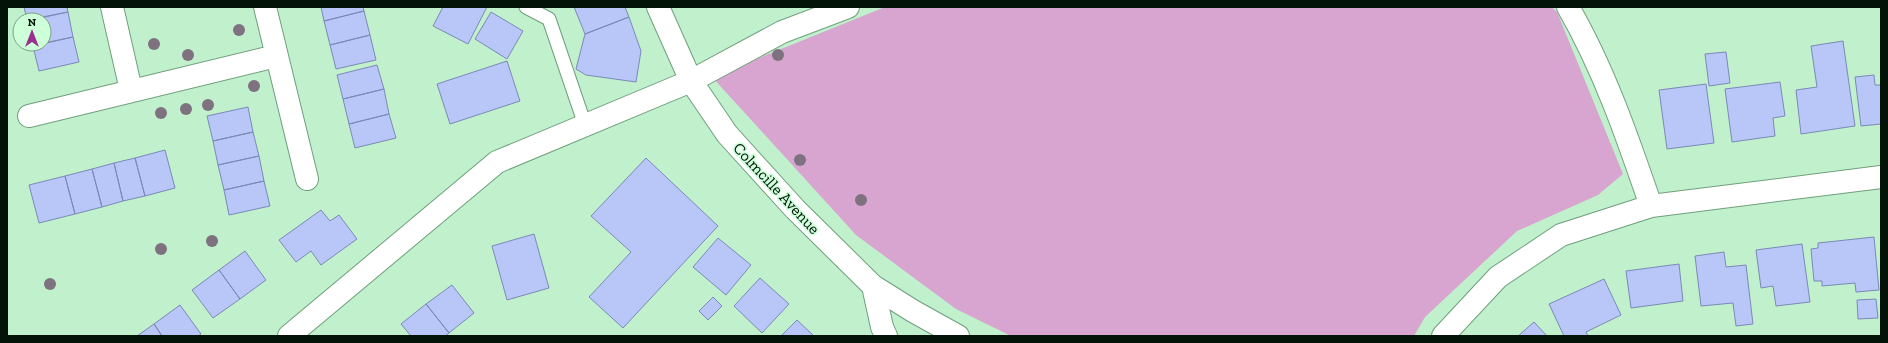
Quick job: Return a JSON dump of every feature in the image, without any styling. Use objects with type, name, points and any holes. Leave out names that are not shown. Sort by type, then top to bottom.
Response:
[{"type":"street","points":[[112,7],[131,90]]},
{"type":"street","points":[[265,7],[307,179]]},
{"type":"street","name":"Colmcille Avenue","points":[[658,7],[691,81],[727,134],[795,209],[873,286],[913,311],[958,336]]},
{"type":"street","points":[[289,336],[497,162],[691,81],[782,32],[848,7]]},
{"type":"street","points":[[1568,7],[1587,40],[1634,157],[1651,206]]},
{"type":"street","points":[[29,116],[276,56]]},
{"type":"street","points":[[1443,336],[1498,277],[1562,235],[1651,206],[1881,177]]},
{"type":"street","points":[[873,286],[882,327],[886,336]]},
{"type":"lane","points":[[526,7],[549,19],[586,125]]},
{"type":"shaded area","points":[[885,7],[1552,7],[1557,12],[1623,174],[1598,195],[1517,231],[1425,317],[1414,336],[1011,336],[956,309],[856,235],[712,77]]},
{"type":"building","points":[[24,7],[67,7],[68,12],[52,15],[52,12],[25,12]]},
{"type":"building","points":[[321,7],[363,7],[364,11],[324,21]]},
{"type":"building","points":[[443,7],[487,7],[468,44],[433,26]]},
{"type":"building","points":[[574,7],[625,7],[629,17],[585,34]]},
{"type":"building","points":[[364,11],[370,35],[330,45],[324,21]]},
{"type":"building","points":[[68,12],[73,37],[52,41],[52,15]]},
{"type":"building","points":[[491,12],[523,31],[507,59],[475,39]]},
{"type":"building","points":[[629,17],[641,51],[636,82],[586,75],[576,69],[585,34]]},
{"type":"building","points":[[370,35],[376,60],[336,69],[330,45]]},
{"type":"building","points":[[73,37],[79,62],[39,71],[34,52],[52,52],[52,42]]},
{"type":"building","points":[[1843,41],[1855,126],[1801,134],[1796,90],[1817,87],[1811,46]]},
{"type":"building","points":[[1726,52],[1730,83],[1709,86],[1705,54]]},
{"type":"building","points":[[507,61],[520,101],[450,124],[437,84]]},
{"type":"building","points":[[377,65],[384,89],[343,99],[337,75]]},
{"type":"building","points":[[1874,75],[1875,85],[1881,85],[1881,124],[1861,126],[1855,77]]},
{"type":"building","points":[[1780,82],[1785,116],[1773,118],[1775,136],[1732,142],[1725,89]]},
{"type":"building","points":[[1706,84],[1714,143],[1667,149],[1659,90]]},
{"type":"building","points":[[384,89],[389,114],[349,124],[343,99]]},
{"type":"building","points":[[248,107],[253,132],[213,141],[207,116]]},
{"type":"building","points":[[389,114],[396,138],[355,148],[349,124]]},
{"type":"building","points":[[253,132],[259,156],[218,165],[213,141]]},
{"type":"building","points":[[165,150],[175,188],[145,196],[135,158]]},
{"type":"building","points":[[259,156],[264,181],[224,190],[218,165]]},
{"type":"building","points":[[135,158],[145,196],[123,201],[114,163]]},
{"type":"building","points":[[646,158],[718,226],[623,328],[589,297],[631,252],[591,216]]},
{"type":"building","points":[[114,163],[123,201],[102,207],[92,169]]},
{"type":"building","points":[[92,169],[102,207],[75,214],[65,176]]},
{"type":"building","points":[[65,176],[75,214],[39,223],[29,185]]},
{"type":"building","points":[[264,181],[270,206],[229,215],[224,190]]},
{"type":"building","points":[[321,210],[330,221],[339,215],[357,239],[321,265],[311,251],[296,262],[279,240]]},
{"type":"building","points":[[534,234],[549,288],[507,300],[492,246]]},
{"type":"building","points":[[1874,237],[1879,290],[1856,292],[1855,283],[1822,286],[1822,281],[1814,281],[1811,249],[1818,248],[1818,243]]},
{"type":"building","points":[[718,238],[751,265],[726,295],[693,267]]},
{"type":"building","points":[[1802,244],[1810,302],[1776,306],[1773,286],[1761,288],[1756,250]]},
{"type":"building","points":[[245,251],[266,280],[240,299],[219,270]]},
{"type":"building","points":[[1724,252],[1726,267],[1746,265],[1753,324],[1736,326],[1733,303],[1701,306],[1695,256]]},
{"type":"building","points":[[1679,264],[1683,301],[1631,308],[1626,271]]},
{"type":"building","points":[[219,270],[240,299],[213,318],[192,290]]},
{"type":"building","points":[[760,278],[789,304],[762,333],[734,306]]},
{"type":"building","points":[[1604,279],[1621,315],[1586,332],[1588,336],[1564,336],[1549,304]]},
{"type":"building","points":[[452,285],[474,313],[449,333],[426,304]]},
{"type":"building","points":[[713,297],[722,306],[708,320],[699,311]]},
{"type":"building","points":[[1876,299],[1878,318],[1858,319],[1857,300]]},
{"type":"building","points":[[426,304],[449,333],[445,336],[411,336],[401,324]]},
{"type":"building","points":[[180,305],[201,334],[198,336],[162,336],[154,324]]},
{"type":"building","points":[[797,320],[814,336],[781,336]]},
{"type":"building","points":[[1534,322],[1547,336],[1518,336]]},
{"type":"building","points":[[154,324],[162,336],[137,336]]}]
